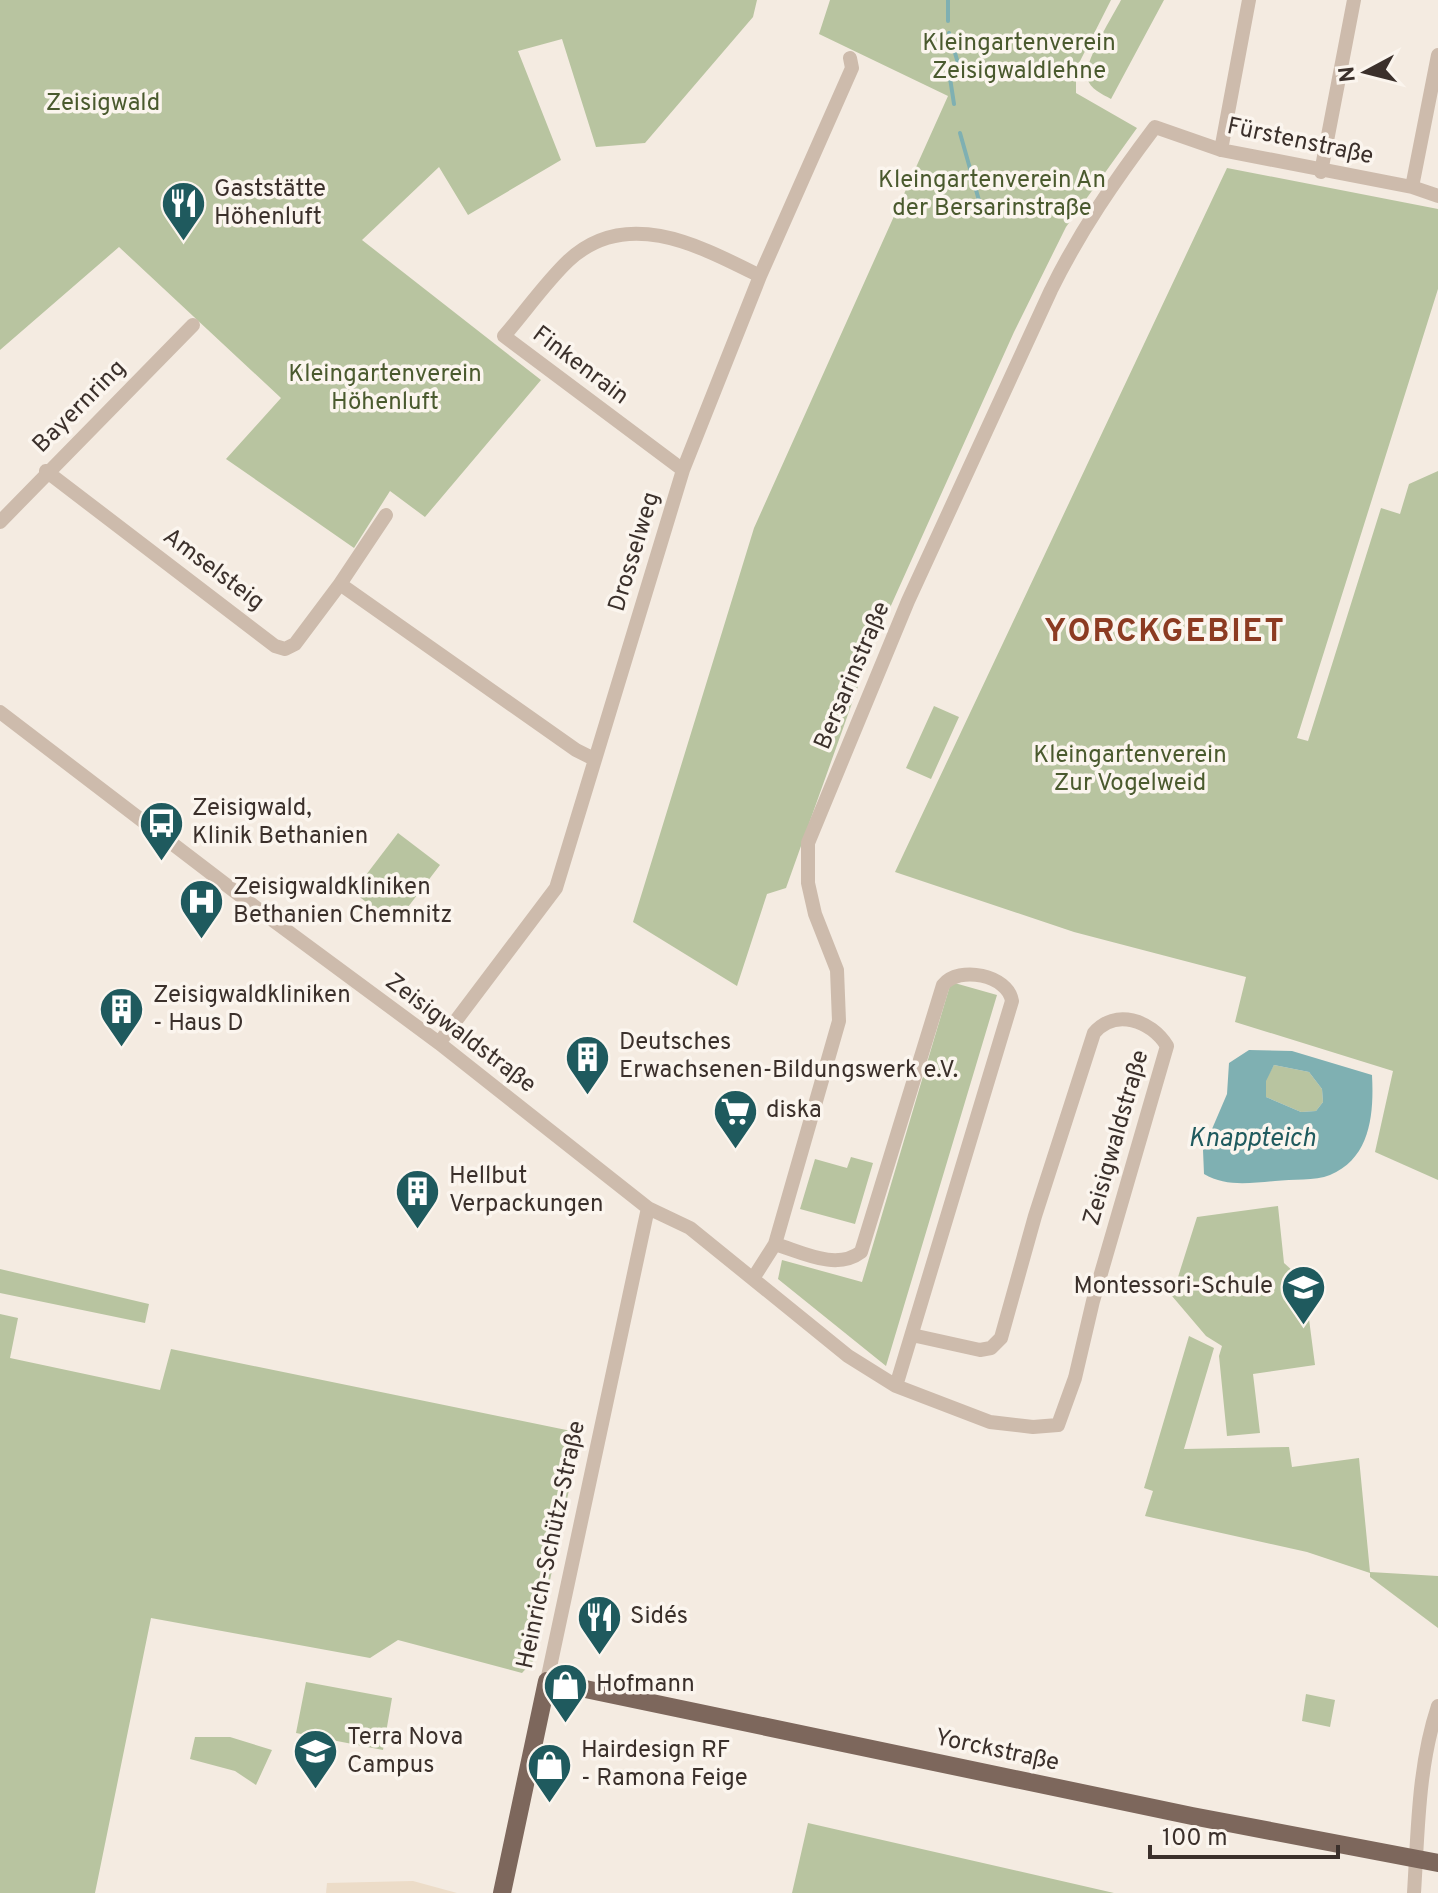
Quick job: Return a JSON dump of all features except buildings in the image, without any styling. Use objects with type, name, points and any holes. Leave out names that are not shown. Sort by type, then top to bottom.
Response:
[{"type":"main road","name":"Yorckstraße","points":[[547,1681],[1438,1863]]},
{"type":"main road","name":"Heinrich-Schütz-Straße","points":[[502,1893],[547,1681]]},
{"type":"street","points":[[1221,150],[1249,0]]},
{"type":"street","points":[[1321,172],[1354,0]]},
{"type":"street","points":[[1412,187],[1438,55]]},
{"type":"street","name":"Drosselweg","points":[[439,1043],[556,888],[683,470],[760,276],[852,68],[850,58]]},
{"type":"street","name":"Fürstenstraße","points":[[1155,127],[1221,150],[1321,172],[1412,187],[1438,196]]},
{"type":"street","name":"Bersarinstraße","points":[[754,1277],[775,1244],[839,1021],[837,970],[815,914],[808,883],[808,843],[908,601],[1069,253],[1101,200],[1155,127]]},
{"type":"street","name":"Finkenrain","points":[[683,470],[504,336],[567,262],[591,243],[621,234],[638,231],[701,247],[760,276]]},
{"type":"street","name":"Bayernring","points":[[0,522],[46,471],[193,325]]},
{"type":"street","name":"Amselsteig","points":[[46,471],[275,646],[285,649],[295,644],[386,515]]},
{"type":"street","points":[[340,584],[576,750],[594,759]]},
{"type":"street","name":"Zeisigwaldstraße","points":[[0,712],[267,917],[439,1043],[648,1208],[677,1219],[754,1277],[848,1356],[896,1386],[990,1422],[1033,1427],[1058,1425],[1075,1378],[1093,1301],[1167,1046],[1159,1034],[1148,1027],[1116,1017],[1103,1022],[1094,1033],[1035,1216],[1001,1338],[991,1348],[980,1350],[912,1335]]},
{"type":"street","points":[[775,1244],[835,1262],[852,1259],[861,1252],[943,985],[950,976],[959,974],[1003,983],[1011,991],[1012,1001],[896,1386]]},
{"type":"street","name":"Heinrich-Schütz-Straße","points":[[547,1681],[648,1208]]},
{"type":"street","points":[[1414,1893],[1420,1791],[1438,1706]]},
{"type":"green space","points":[[0,0],[757,0],[753,17],[645,143],[596,147],[562,39],[518,51],[561,160],[468,215],[439,167],[362,240],[541,380],[425,517],[390,491],[354,548],[226,459],[281,398],[119,247],[0,350]]},
{"type":"green space","name":"Kleingartenverein An der Bersarinstraße","points":[[830,0],[1111,0],[1076,69],[1076,93],[1137,128],[1066,227],[1014,332],[871,650],[786,888],[767,894],[737,986],[633,922],[754,528],[948,96],[819,34]]},
{"type":"green space","points":[[1121,0],[1164,0],[1111,99],[1091,85],[1087,70],[1094,50]]},
{"type":"green space","name":"Kleingartenverein Zur Vogelweid","points":[[1227,168],[1438,209],[1438,289],[1297,738],[1308,741],[1381,508],[1400,514],[1409,484],[1438,471],[1438,1180],[1375,1152],[1393,1071],[1235,1022],[1246,977],[1074,932],[895,872]]},
{"type":"green space","points":[[934,706],[959,717],[931,779],[906,768]]},
{"type":"green space","points":[[398,833],[440,865],[395,924],[353,892]]},
{"type":"green space","points":[[951,982],[997,995],[886,1366],[778,1279],[782,1260],[862,1282]]},
{"type":"green space","points":[[1274,1065],[1309,1072],[1322,1089],[1323,1102],[1316,1111],[1301,1112],[1266,1097],[1265,1081]]},
{"type":"green space","points":[[851,1157],[873,1163],[855,1224],[800,1209],[815,1159],[847,1168]]},
{"type":"green space","points":[[1278,1206],[1284,1263],[1304,1281],[1315,1365],[1253,1374],[1260,1433],[1227,1436],[1219,1356],[1222,1346],[1206,1336],[1172,1296],[1197,1217]]},
{"type":"green space","points":[[0,1269],[149,1304],[145,1323],[0,1293]]},
{"type":"green space","points":[[0,1314],[18,1318],[10,1358],[160,1390],[171,1349],[581,1433],[533,1661],[522,1673],[398,1640],[370,1658],[151,1618],[95,1893],[0,1893]]},
{"type":"green space","points":[[1189,1336],[1214,1348],[1184,1449],[1289,1447],[1292,1467],[1359,1458],[1370,1572],[1438,1576],[1438,1628],[1370,1577],[1370,1573],[1307,1552],[1145,1516],[1153,1491],[1144,1488]]},
{"type":"green space","points":[[306,1682],[392,1698],[383,1750],[296,1733]]},
{"type":"green space","points":[[1306,1694],[1335,1700],[1330,1727],[1302,1721]]},
{"type":"green space","points":[[195,1737],[230,1737],[272,1750],[256,1785],[235,1771],[190,1759]]},
{"type":"green space","points":[[808,1823],[1114,1893],[792,1893]]},
{"type":"shaded area","points":[[413,1881],[457,1893],[326,1893],[327,1883]]},
{"type":"water","name":"Knappteich","points":[[1249,1050],[1292,1051],[1372,1075],[1372,1104],[1367,1133],[1354,1158],[1330,1175],[1310,1179],[1238,1183],[1221,1181],[1204,1174],[1203,1150],[1227,1094],[1229,1063]],"holes":[[[1274,1065],[1309,1072],[1322,1089],[1323,1102],[1316,1111],[1301,1112],[1266,1097],[1266,1081]]]},
{"type":"waterway","points":[[948,0],[948,21]]},
{"type":"waterway","points":[[949,33],[958,63],[950,78],[954,104]]},
{"type":"waterway","points":[[960,133],[980,204],[987,214]]},
{"type":"place","name":"Gaststätte Höhenluft","points":[[183,243]]},
{"type":"place","name":"Zeisigwald, Klinik Bethanien","points":[[161,862]]},
{"type":"place","name":"Zeisigwaldkliniken Bethanien Chemnitz","points":[[202,941]]},
{"type":"place","name":"Zeisigwaldkliniken - Haus D","points":[[122,1049]]},
{"type":"place","name":"Deutsches Erwachsenen-Bildungswerk e.V.","points":[[588,1096]]},
{"type":"place","name":"diska","points":[[735,1150]]},
{"type":"place","name":"Hellbut Verpackungen","points":[[418,1230]]},
{"type":"place","name":"Montessori-Schule","points":[[1304,1326]]},
{"type":"place","name":"Side´s","points":[[599,1656]]},
{"type":"place","name":"Hofmann","points":[[565,1724]]},
{"type":"place","name":"Terra Nova Campus","points":[[316,1791]]},
{"type":"place","name":"Hairdesign RF - Ramona Feige","points":[[550,1804]]},
{"type":"district","name":"YORCKGEBIET","points":[[1165,633]]},
{"type":"park label","name":"Kleingartenverein Zeisigwaldlehne","points":[[1019,58]]},
{"type":"park label","name":"Zeisigwald","points":[[103,104]]},
{"type":"park label","name":"Kleingartenverein Höhenluft","points":[[385,389]]}]
